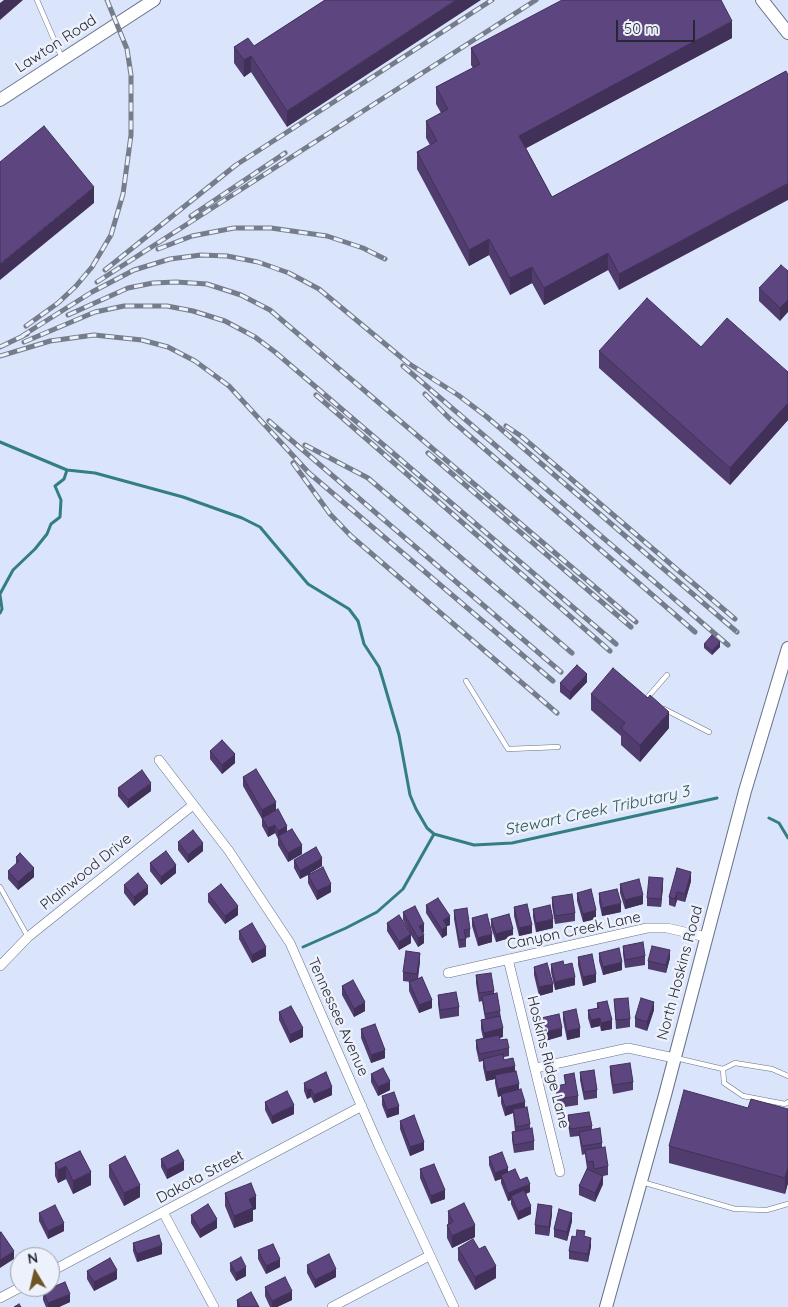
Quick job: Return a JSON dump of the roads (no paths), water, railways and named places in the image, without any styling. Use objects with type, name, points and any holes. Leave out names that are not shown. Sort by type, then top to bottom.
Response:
[{"type":"street","name":"Lawton Road","points":[[0,100],[154,0]]},
{"type":"street","points":[[762,0],[788,33]]},
{"type":"street","name":"North Hoskins Road","points":[[606,1307],[745,791],[788,648]]},
{"type":"street","name":"Tennessee Avenue","points":[[159,760],[246,874],[290,944],[429,1256],[454,1307]]},
{"type":"street","name":"Plainwood Drive","points":[[0,966],[28,937],[193,805]]},
{"type":"street","name":"Canyon Creek Lane","points":[[448,973],[647,928],[667,928],[706,936]]},
{"type":"street","name":"Hoskins Ridge Lane","points":[[508,959],[560,1172]]},
{"type":"street","points":[[536,1068],[628,1048],[636,1048],[674,1058]]},
{"type":"street","name":"Dakota Street","points":[[60,1267],[362,1106]]},
{"type":"street","points":[[163,1212],[214,1307]]},
{"type":"street","points":[[332,1307],[429,1256]]},
{"type":"lane","points":[[37,0],[62,60]]},
{"type":"lane","points":[[654,704],[646,699],[667,675]]},
{"type":"lane","points":[[466,681],[508,749],[558,747]]},
{"type":"lane","points":[[662,708],[709,732]]},
{"type":"lane","points":[[0,886],[28,937]]},
{"type":"lane","points":[[674,1058],[723,1069],[735,1063],[772,1069],[788,1076]]},
{"type":"lane","points":[[723,1069],[724,1083],[743,1096],[784,1104],[788,1102]]},
{"type":"lane","points":[[641,1182],[735,1209],[767,1210],[788,1204]]},
{"type":"waterway","name":"Stewart Creek Tributary 3","points":[[0,442],[67,470],[95,473],[183,497],[242,518],[260,527],[308,584],[349,609],[358,621],[364,644],[379,667],[383,680],[399,735],[410,795],[427,828],[434,834],[474,845],[512,843],[717,798]]},
{"type":"waterway","points":[[0,594],[13,570],[35,549],[47,534],[51,524],[60,517],[61,500],[55,486],[64,479],[67,470]]},
{"type":"waterway","points":[[0,595],[2,609],[0,613]]},
{"type":"waterway","name":"Stewart Creek Tributary 3","points":[[769,818],[779,823],[788,838]]},
{"type":"waterway","points":[[303,947],[377,912],[403,889],[434,834]]},
{"type":"railway","points":[[26,326],[58,303],[92,267],[111,235],[123,194],[131,135],[131,75],[127,49],[107,0]]},
{"type":"railway","points":[[105,270],[236,165],[492,0]]},
{"type":"railway","points":[[97,282],[536,0]]},
{"type":"railway","points":[[191,216],[285,153]]},
{"type":"railway","points":[[158,249],[192,236],[234,228],[271,228],[327,236],[363,248],[385,259]]},
{"type":"railway","points":[[22,336],[92,292],[134,270],[170,259],[201,255],[227,256],[258,262],[289,273],[319,289],[408,363],[458,395],[487,417],[737,632]]},
{"type":"railway","points":[[68,315],[128,288],[153,283],[176,282],[207,284],[241,295],[270,310],[636,622]]},
{"type":"railway","points":[[24,342],[95,312],[124,306],[167,306],[193,311],[225,321],[255,337],[275,352],[616,644]]},
{"type":"railway","points":[[0,347],[27,334]]},
{"type":"railway","points":[[0,356],[50,341],[94,335],[142,340],[168,347],[195,361],[229,386],[309,473],[553,681]]},
{"type":"railway","points":[[403,366],[728,645]]},
{"type":"railway","points":[[425,394],[449,418],[695,632]]},
{"type":"railway","points":[[316,395],[610,651]]},
{"type":"railway","points":[[269,421],[561,672]]},
{"type":"railway","points":[[506,426],[521,436],[735,619]]},
{"type":"railway","points":[[305,445],[368,478],[572,653]]},
{"type":"railway","points":[[428,453],[631,627]]},
{"type":"railway","points":[[293,463],[330,514],[351,536],[557,713]]}]
